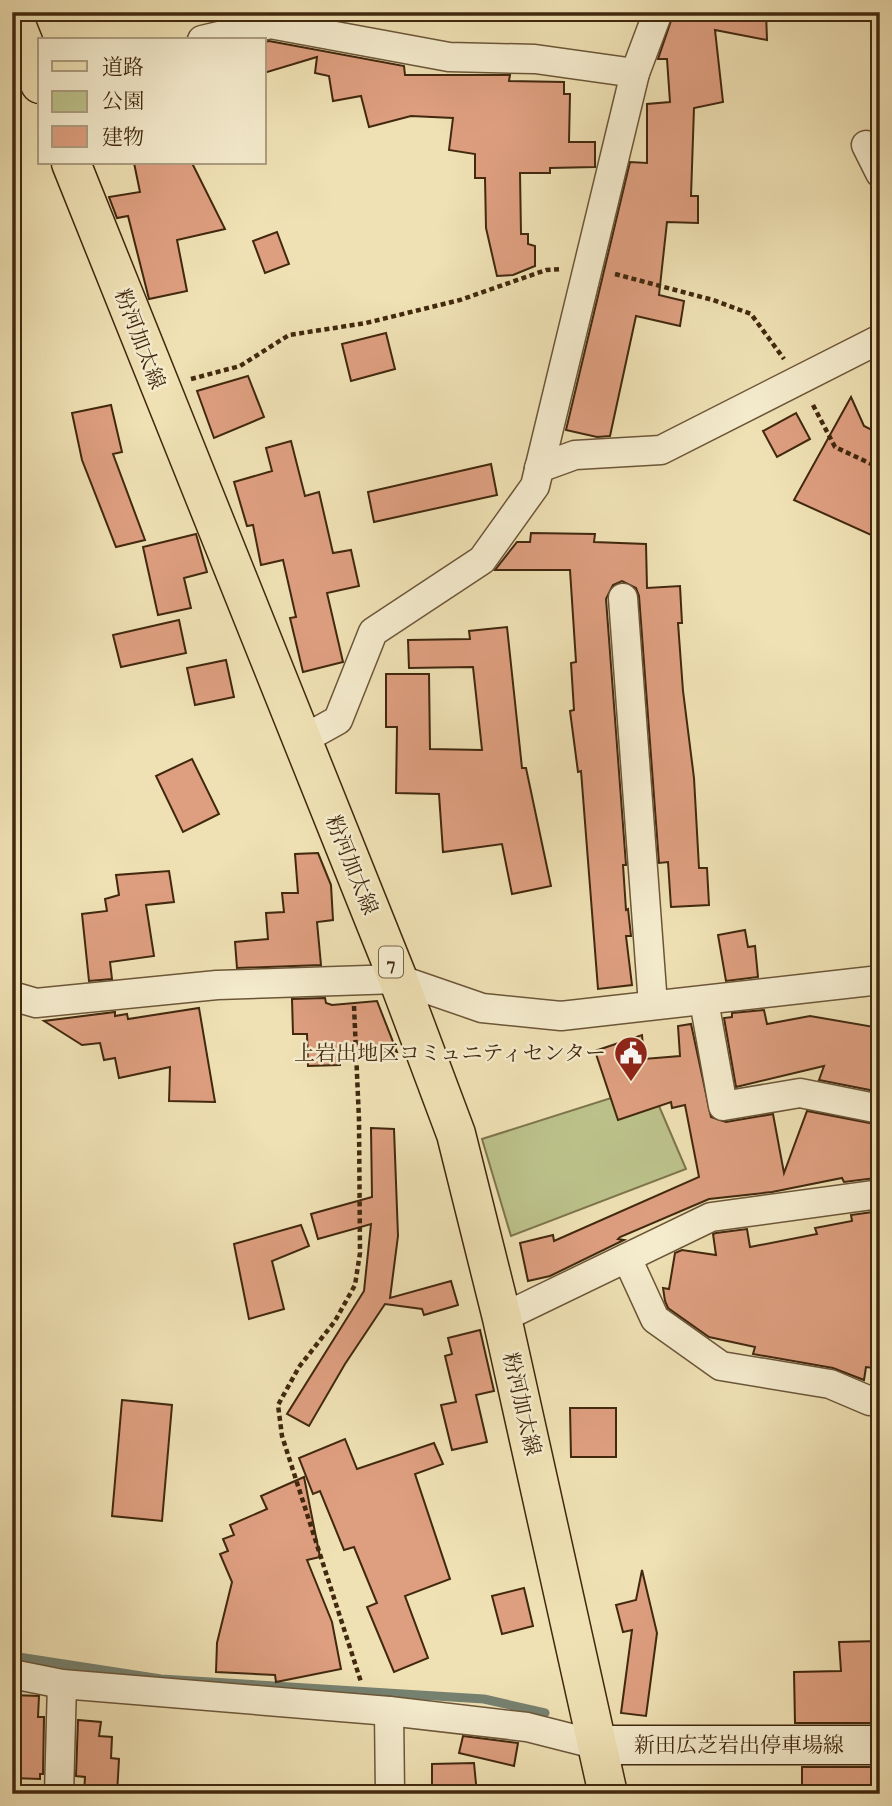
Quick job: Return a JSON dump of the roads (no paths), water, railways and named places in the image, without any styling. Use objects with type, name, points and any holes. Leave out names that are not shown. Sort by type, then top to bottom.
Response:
[{"type":"main road","points":[[21,30],[38,78]]},
{"type":"main road","name":"粉河加太線","points":[[71,164],[397,979],[456,1134],[502,1318],[608,1794]]},
{"type":"main road","name":"新田広芝岩出停車場線","points":[[598,1745],[880,1745]]},
{"type":"street","points":[[302,740],[338,720],[373,632],[482,560],[535,486],[635,73],[658,12]]},
{"type":"street","points":[[210,38],[270,24],[449,57],[536,60],[635,73]]},
{"type":"street","points":[[866,145],[880,173]]},
{"type":"street","points":[[540,468],[575,456],[661,450],[880,340]]},
{"type":"street","points":[[623,598],[653,1005]]},
{"type":"street","points":[[12,996],[36,1003],[217,985],[397,979],[482,1007],[548,1014],[704,1001],[880,980]]},
{"type":"street","points":[[704,1001],[723,1106],[800,1093],[880,1109]]},
{"type":"street","points":[[502,1318],[711,1217],[880,1194]]},
{"type":"street","points":[[627,1258],[655,1319],[721,1366],[830,1384],[870,1401]]},
{"type":"street","points":[[12,1674],[62,1684],[380,1710],[527,1727],[598,1745]]},
{"type":"street","points":[[59,1794],[62,1684]]},
{"type":"street","points":[[380,1710],[390,1794]]},
{"type":"waterway","points":[[12,1656],[161,1679],[484,1699],[545,1713]]},
{"type":"place","name":"上岩出地区コミュニティセンター","points":[[631,1083]]}]
